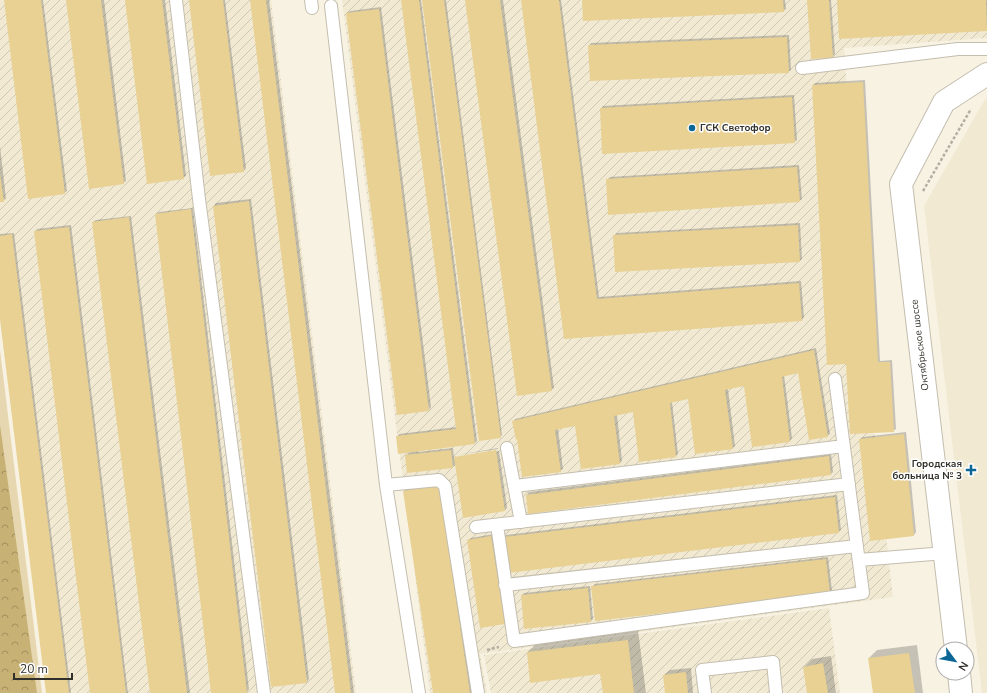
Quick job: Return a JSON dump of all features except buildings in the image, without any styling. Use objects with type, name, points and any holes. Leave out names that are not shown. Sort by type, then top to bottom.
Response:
[{"type":"street","name":"Октябрьское шоссе","points":[[955,641],[901,184],[944,102],[987,74]]},
{"type":"street","points":[[960,681],[961,693]]},
{"type":"lane","points":[[176,0],[199,199],[264,693]]},
{"type":"lane","points":[[331,6],[386,486],[419,693]]},
{"type":"lane","points":[[802,68],[958,49],[987,49]]},
{"type":"lane","points":[[497,525],[514,641],[863,593],[835,379]]},
{"type":"lane","points":[[515,486],[844,446]]},
{"type":"lane","points":[[507,448],[515,486],[520,522]]},
{"type":"lane","points":[[386,486],[439,480],[445,486],[478,693]]},
{"type":"lane","points":[[476,527],[849,484]]},
{"type":"lane","points":[[505,585],[857,546]]},
{"type":"lane","points":[[859,560],[945,553]]},
{"type":"lane","points":[[705,693],[702,670],[773,662],[776,693]]},
{"type":"path","points":[[472,652],[509,645],[514,641]]},
{"type":"shaded area","points":[[0,0],[271,0],[356,693],[47,693],[0,321]]},
{"type":"shaded area","points":[[342,0],[987,0],[987,38],[844,48],[867,370],[893,597],[480,654],[487,693],[430,693]]},
{"type":"shaded area","name":"Городская больница № 3","points":[[987,98],[987,693],[982,693],[924,206]]},
{"type":"shaded area","points":[[0,350],[42,693],[0,693]]},
{"type":"shaded area","points":[[829,608],[840,693],[491,693],[484,655]]},
{"type":"green space","points":[[0,425],[37,693],[0,693]]},
{"type":"place","name":"ГСК Светофор","points":[[692,128]]},
{"type":"place","name":"Городская больница № 3","points":[[971,470]]}]
